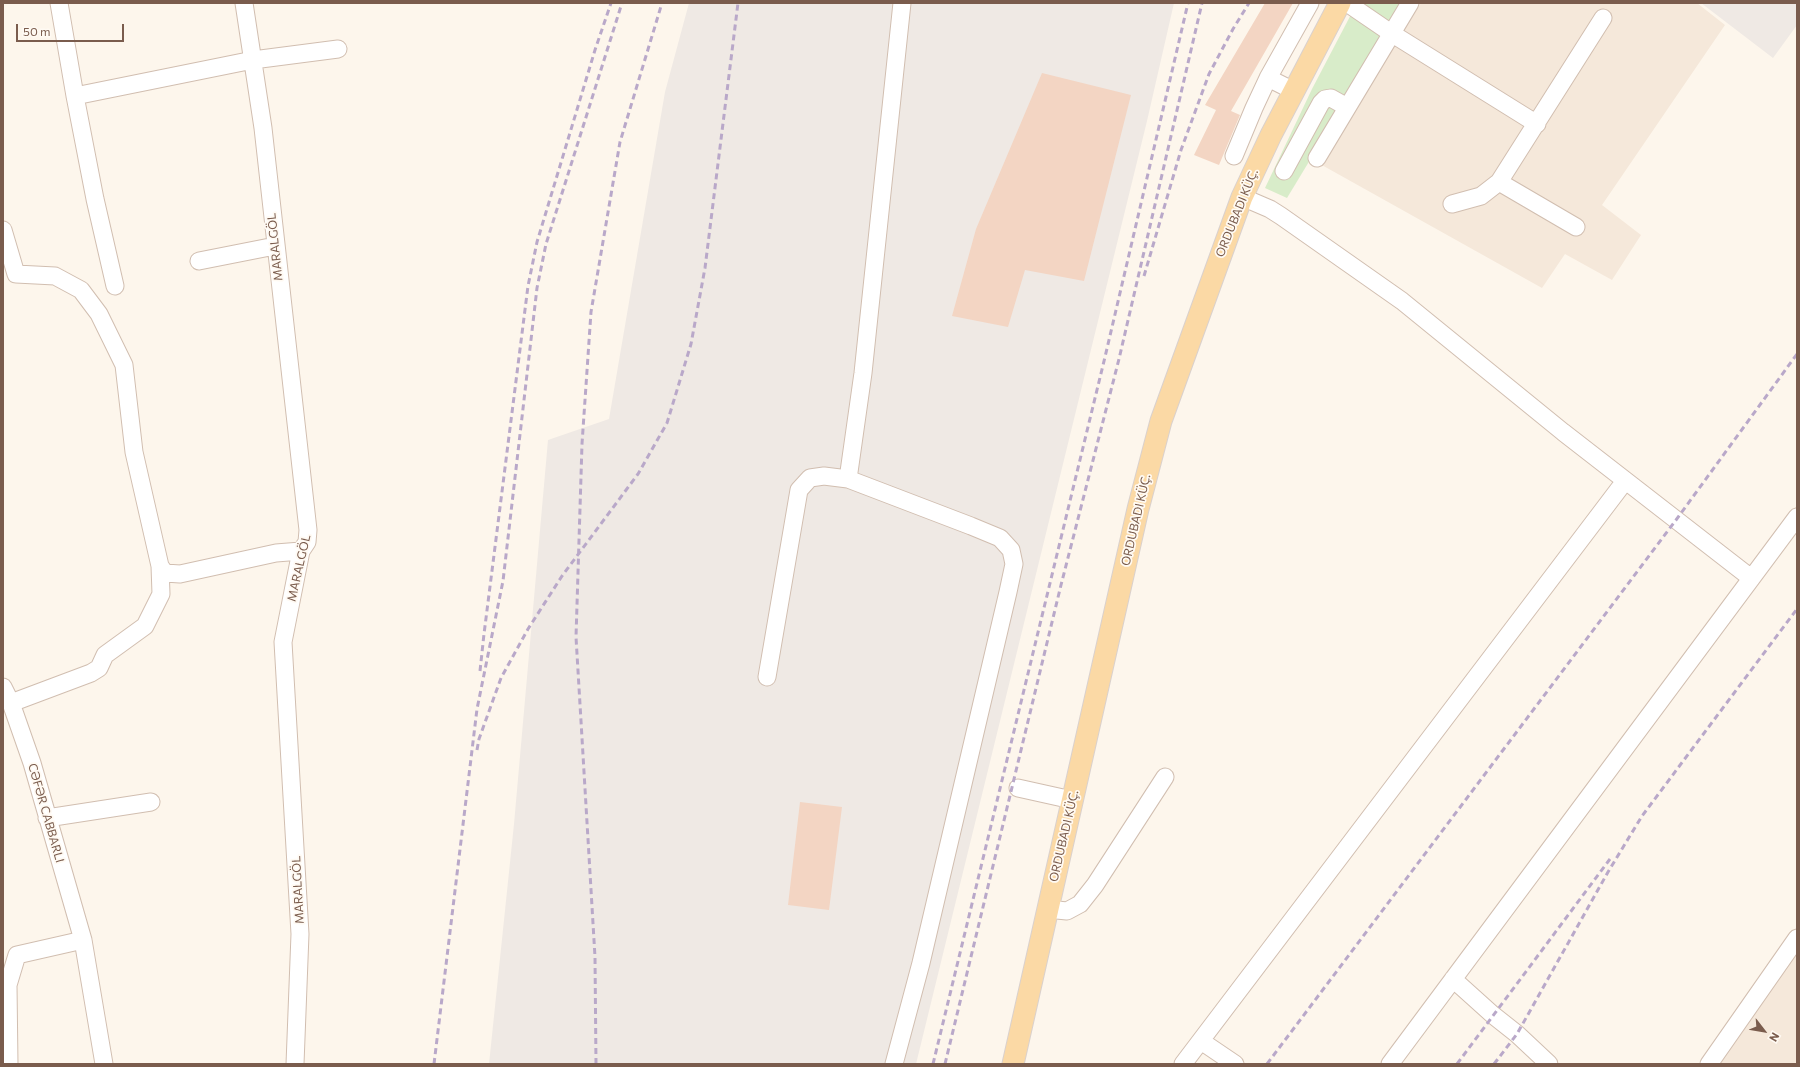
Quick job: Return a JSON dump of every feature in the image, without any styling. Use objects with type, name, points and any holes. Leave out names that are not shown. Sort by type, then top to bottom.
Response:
[{"type":"main road","name":"ORDUBADI KÜÇ.","points":[[1013,1064],[1147,470],[1170,393],[1242,197],[1294,91],[1340,3]]},
{"type":"street","points":[[59,3],[95,199],[115,286]]},
{"type":"street","name":"MARALGÖL","points":[[244,3],[254,60],[263,128],[275,246],[308,530],[307,542],[301,552],[283,642],[300,934],[295,1064]]},
{"type":"street","points":[[848,479],[863,374],[902,3]]},
{"type":"street","points":[[1234,156],[1268,78],[1310,3]]},
{"type":"street","points":[[1347,3],[1391,33],[1537,124]]},
{"type":"street","points":[[1317,158],[1410,3]]},
{"type":"street","points":[[1452,204],[1481,196],[1500,182],[1602,18]]},
{"type":"street","points":[[75,96],[254,60],[338,49]]},
{"type":"street","points":[[1268,78],[1294,91]]},
{"type":"street","points":[[1284,171],[1321,103],[1325,99],[1331,98],[1347,107]]},
{"type":"street","points":[[1500,182],[1576,228]]},
{"type":"street","points":[[1242,197],[1276,213],[1402,301],[1625,481],[1752,578]]},
{"type":"street","points":[[3,230],[16,274],[55,276],[81,290],[100,314],[124,365],[134,452],[160,566],[161,594],[145,626],[105,655],[99,668],[91,673],[10,703]]},
{"type":"street","points":[[199,261],[275,246]]},
{"type":"street","points":[[767,677],[799,490],[810,478],[824,476],[848,479],[965,523],[1000,538],[1011,550],[1014,564],[921,963],[894,1064]]},
{"type":"street","points":[[1183,1064],[1625,481]]},
{"type":"street","points":[[1390,1064],[1797,517]]},
{"type":"street","points":[[160,566],[164,573],[180,574],[276,553],[301,552]]},
{"type":"street","points":[[3,687],[32,763],[83,940],[104,1064]]},
{"type":"street","points":[[1047,909],[1067,911],[1080,904],[1095,885],[1165,777]]},
{"type":"street","points":[[1018,788],[1072,800]]},
{"type":"street","points":[[47,818],[151,802]]},
{"type":"street","points":[[1709,1064],[1797,938]]},
{"type":"street","points":[[9,1064],[8,985],[17,955],[83,940]]},
{"type":"street","points":[[1453,980],[1517,1034],[1549,1064]]},
{"type":"street","points":[[1201,1041],[1235,1064]]},
{"type":"shaded area","points":[[689,3],[1174,3],[1147,121],[916,1064],[489,1064],[514,824],[548,440],[609,419],[665,92]]},
{"type":"shaded area","points":[[1421,3],[1697,3],[1725,25],[1602,205],[1641,235],[1612,280],[1565,254],[1542,288],[1320,164]]},
{"type":"shaded area","points":[[1701,3],[1797,3],[1797,25],[1773,58]]},
{"type":"shaded area","points":[[1797,950],[1797,1064],[1718,1064]]},
{"type":"green space","points":[[1357,3],[1405,3],[1287,198],[1265,188],[1312,89]]},
{"type":"building","points":[[1265,3],[1293,3],[1231,111],[1240,115],[1219,165],[1194,155],[1216,110],[1205,105]]},
{"type":"building","points":[[1042,73],[1131,95],[1084,281],[1025,270],[1008,327],[952,316],[976,229]]},
{"type":"building","points":[[800,802],[842,807],[829,910],[788,905]]},
{"type":"railway","points":[[480,671],[528,286],[537,242],[595,50],[611,3]]},
{"type":"railway","points":[[434,1064],[477,709],[503,581],[537,288],[546,244],[622,3]]},
{"type":"railway","points":[[596,1064],[595,957],[576,637],[582,444],[591,312],[620,142],[662,3]]},
{"type":"railway","points":[[477,750],[479,739],[501,678],[528,629],[562,576],[638,474],[667,423],[691,344],[705,268],[738,3]]},
{"type":"railway","points":[[933,1064],[1105,357],[1188,3]]},
{"type":"railway","points":[[945,1064],[1061,585],[1119,359],[1202,3]]},
{"type":"railway","points":[[1144,276],[1181,150],[1209,74],[1249,3]]},
{"type":"railway","points":[[1267,1064],[1676,520],[1797,354]]},
{"type":"railway","points":[[1494,1064],[1517,1034],[1608,872],[1642,816],[1797,609]]},
{"type":"railway","points":[[1457,1064],[1610,859]]}]
